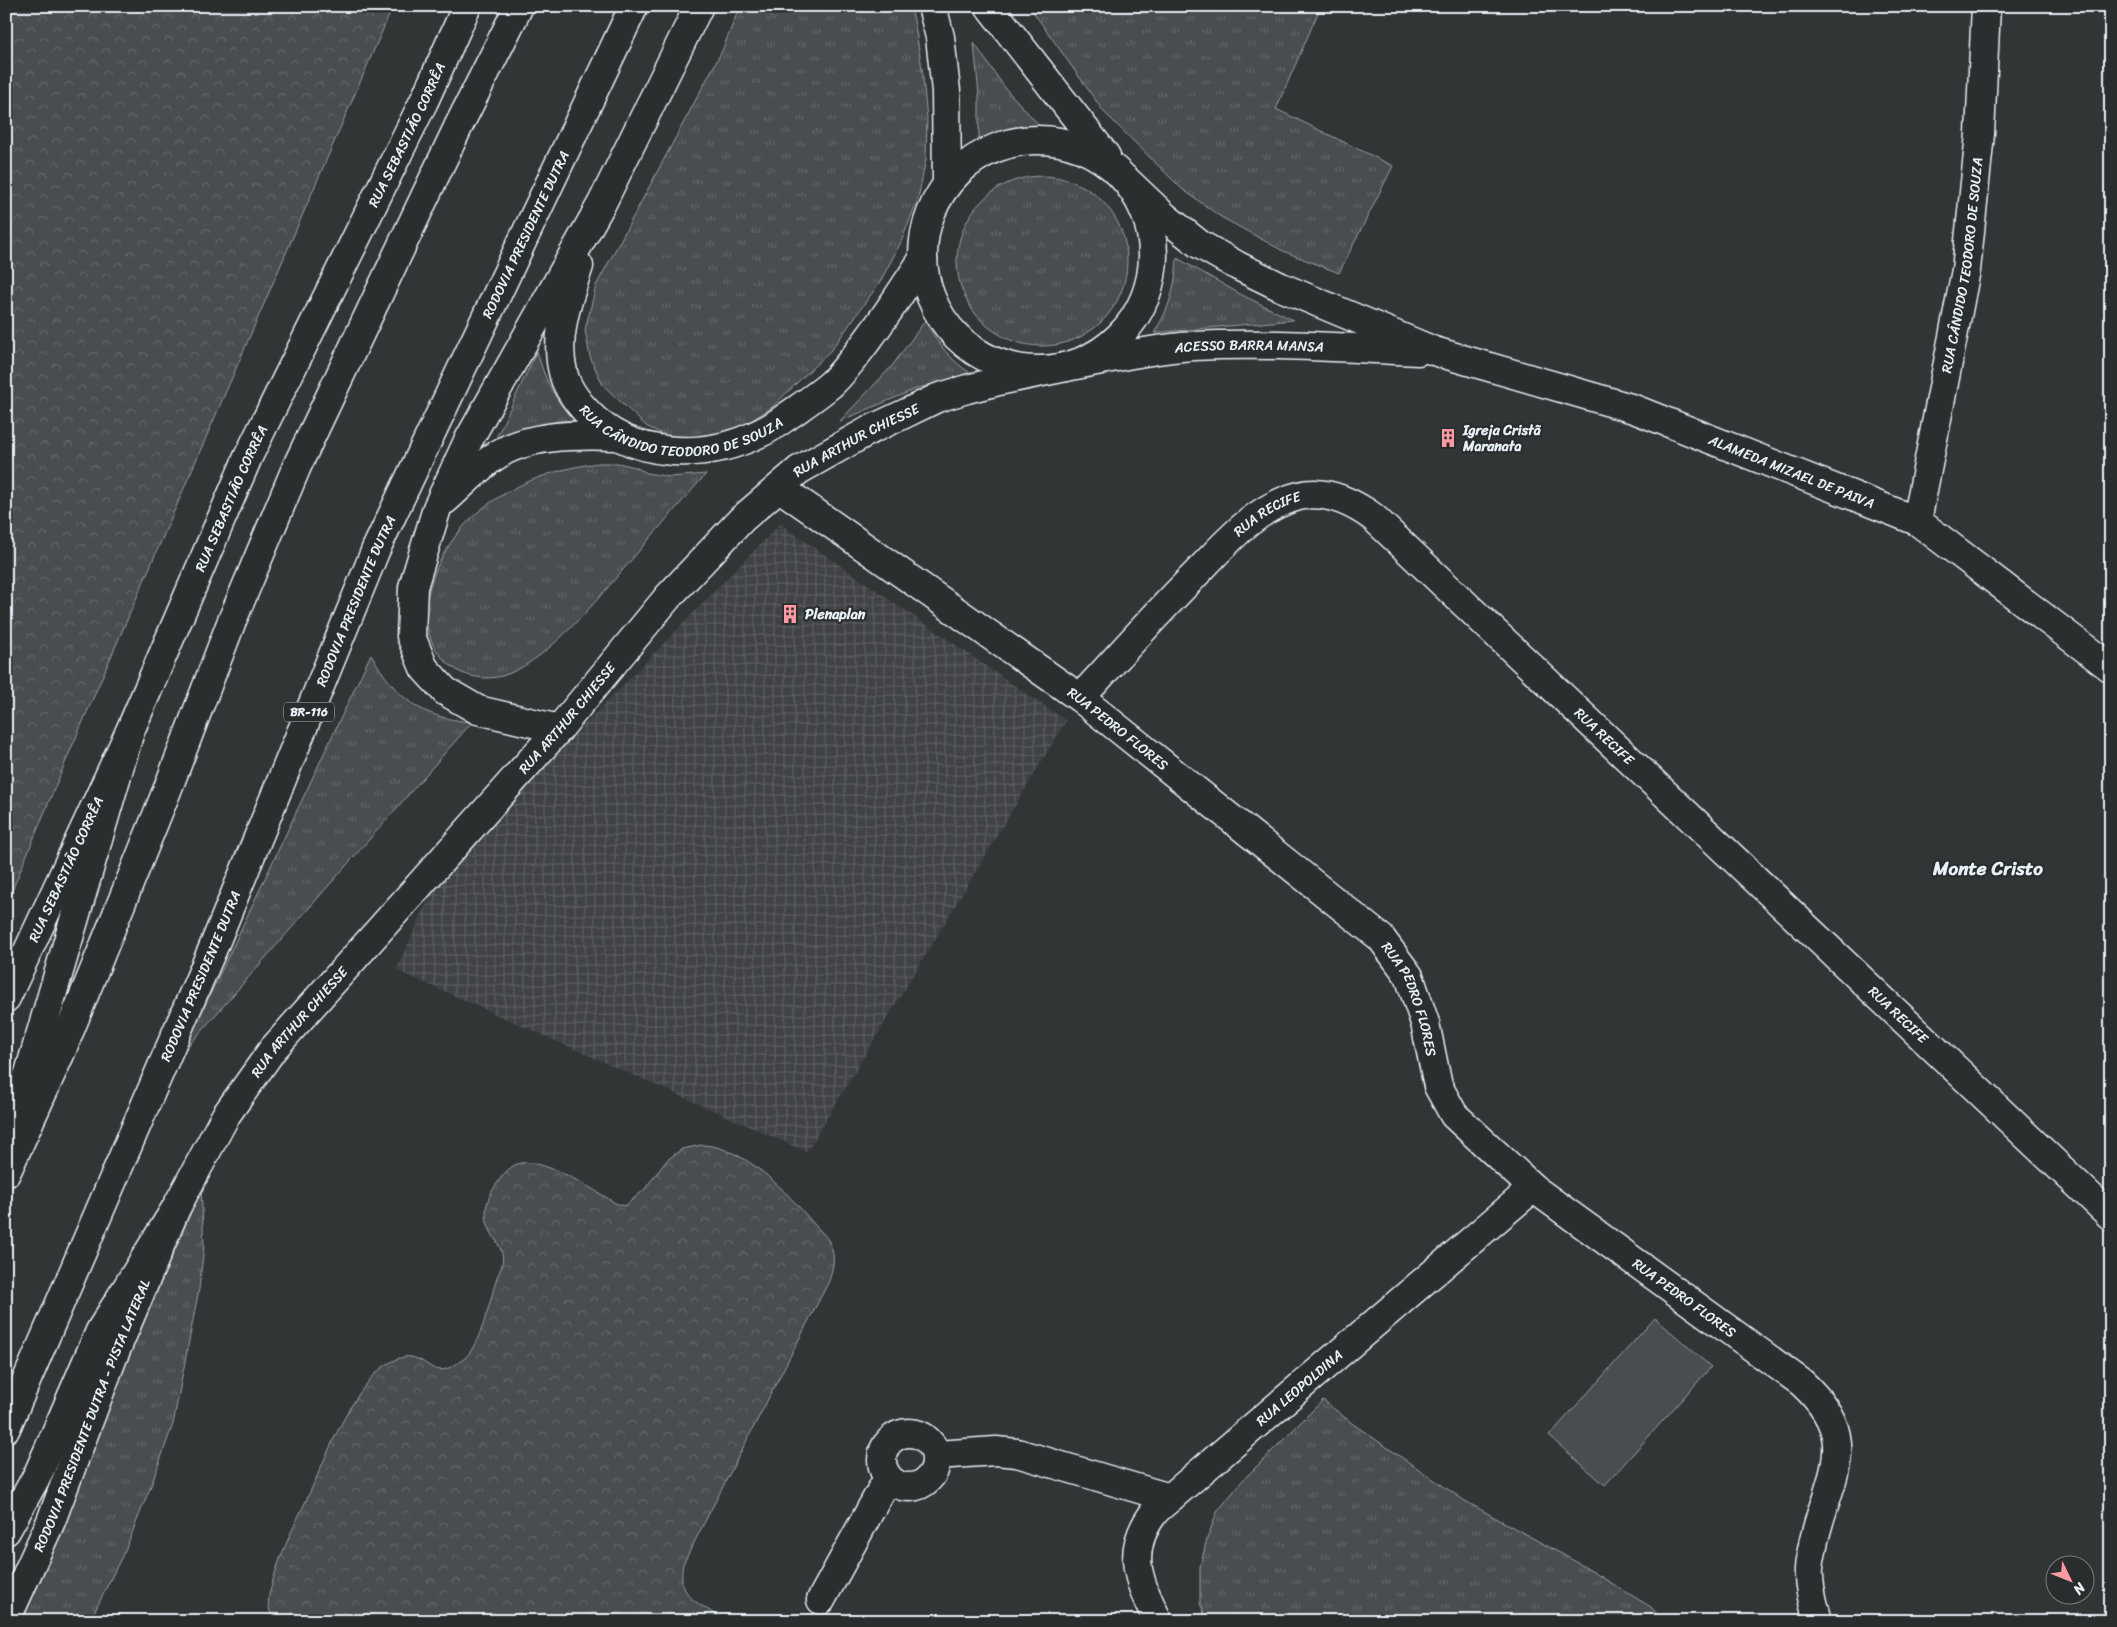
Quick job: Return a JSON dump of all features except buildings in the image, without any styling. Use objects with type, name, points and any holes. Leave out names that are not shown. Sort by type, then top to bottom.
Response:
[{"type":"main road","name":"RUA SEBASTIÃO CORRÊA","points":[[6,998],[130,731],[248,457],[424,102],[467,6]]},
{"type":"main road","points":[[6,1173],[61,1052],[168,788],[231,623],[297,466],[460,123],[519,6]]},
{"type":"main road","name":"RODOVIA PRESIDENTE DUTRA","points":[[6,1428],[213,948],[376,548],[634,6]]},
{"type":"main road","points":[[559,729],[478,710],[445,691],[424,668],[411,636],[413,587],[436,508],[468,441],[602,203],[699,6]]},
{"type":"main road","points":[[932,6],[940,37],[946,92],[947,184]]},
{"type":"main road","points":[[989,6],[1074,118],[1124,179],[1136,194],[1150,228],[1153,264],[1150,282],[1134,318],[1121,334],[1105,348],[1087,359],[1066,367],[1027,370],[1006,366],[987,359],[969,348],[954,334],[934,306],[925,280],[924,239],[930,216],[947,184],[974,159],[1008,144],[1026,140],[1062,142],[1080,147],[1104,160],[1124,179],[1165,218],[1199,244],[1281,287],[1434,352]]},
{"type":"main road","name":"RUA CÂNDIDO TEODORO DE SOUZA","points":[[1917,521],[1966,270],[1980,134],[1986,6]]},
{"type":"main road","name":"RUA CÂNDIDO TEODORO DE SOUZA","points":[[602,203],[578,268],[563,318],[560,351],[563,374],[574,398],[594,420],[618,436],[652,450],[686,451],[710,449],[732,444],[760,433],[808,402],[832,383],[888,314],[923,259]]},
{"type":"main road","name":"ACESSO BARRA MANSA","points":[[1066,367],[1154,350],[1194,346],[1278,346],[1434,352]]},
{"type":"main road","name":"ALAMEDA MIZAEL DE PAIVA","points":[[1434,352],[1634,409],[1917,521],[2111,668]]},
{"type":"main road","name":"RUA ARTHUR CHIESSE","points":[[176,1208],[226,1115],[273,1049],[559,729],[668,597],[742,519],[799,470],[870,430],[937,398],[1003,380],[1066,367]]},
{"type":"main road","points":[[436,508],[492,458],[514,447],[554,437],[618,436]]},
{"type":"main road","name":"RUA PEDRO FLORES","points":[[780,488],[1080,698],[1381,938],[1409,976],[1425,1023],[1438,1086],[1444,1100],[1454,1115],[1533,1188],[1802,1383],[1817,1396],[1830,1415],[1839,1451],[1835,1473],[1816,1527],[1808,1575],[1818,1621]]},
{"type":"main road","name":"RUA RECIFE","points":[[1080,698],[1172,598],[1240,530],[1264,512],[1299,496],[1314,495],[1330,496],[1358,506],[1380,524],[2111,1216]]},
{"type":"main road","points":[[6,1129],[29,1073],[130,731]]},
{"type":"main road","name":"RUA LEOPOLDINA","points":[[1158,1621],[1140,1579],[1137,1552],[1146,1524],[1156,1510],[1533,1188]]},
{"type":"main road","points":[[6,1531],[38,1474],[100,1332],[176,1208]]},
{"type":"main road","name":"RODOVIA PRESIDENTE DUTRA - PISTA LATERAL","points":[[6,1620],[51,1521],[113,1357],[176,1208]]},
{"type":"main road","points":[[912,1433],[921,1435],[934,1447],[936,1455],[934,1473],[920,1485],[912,1488],[903,1487],[888,1478],[883,1469],[884,1451],[895,1437],[912,1433]]},
{"type":"main road","points":[[936,1455],[996,1451],[1017,1453],[1170,1498]]},
{"type":"main road","points":[[821,1600],[888,1478]]},
{"type":"shaded area","points":[[780,524],[1066,721],[807,1152],[396,970],[442,871]]},
{"type":"green space","points":[[6,6],[393,6],[68,756],[6,905]]},
{"type":"green space","points":[[740,6],[910,6],[922,68],[927,118],[926,159],[918,199],[901,242],[880,282],[832,349],[772,407],[743,426],[710,437],[677,441],[646,426],[603,385],[590,357],[585,330],[596,286],[722,51]]},
{"type":"green space","points":[[1029,6],[1321,6],[1276,109],[1393,166],[1339,273],[1283,251],[1221,217],[1182,189],[1104,112]]},
{"type":"green space","points":[[974,43],[1005,88],[1039,125],[1011,129],[979,141],[979,96]]},
{"type":"green space","points":[[1050,176],[1075,182],[1096,195],[1108,207],[1124,236],[1127,261],[1126,278],[1121,294],[1108,315],[1096,327],[1067,343],[1034,346],[1009,340],[988,327],[976,315],[960,286],[957,253],[963,228],[976,207],[988,195],[1017,179]]},
{"type":"green space","points":[[1177,258],[1240,294],[1293,320],[1154,333],[1171,297]]},
{"type":"green space","points":[[925,321],[944,350],[970,373],[916,389],[840,421],[892,366]]},
{"type":"green space","points":[[537,351],[551,389],[575,421],[552,422],[541,425],[491,449]]},
{"type":"green space","points":[[599,463],[618,463],[635,467],[647,473],[670,477],[706,474],[587,611],[541,654],[524,666],[502,676],[478,677],[460,672],[440,655],[429,634],[426,611],[430,587],[439,562],[453,540],[469,520],[487,505],[526,482],[569,468]]},
{"type":"green space","points":[[371,654],[390,683],[411,703],[438,716],[472,722],[183,1052]]},
{"type":"green space","points":[[702,1145],[718,1147],[733,1153],[749,1162],[778,1185],[825,1235],[832,1249],[833,1258],[833,1267],[829,1281],[683,1564],[683,1585],[687,1593],[692,1599],[724,1621],[274,1621],[269,1608],[268,1598],[282,1555],[341,1424],[361,1391],[383,1367],[397,1359],[411,1357],[432,1368],[442,1370],[464,1359],[471,1351],[485,1320],[503,1258],[487,1223],[486,1214],[489,1197],[505,1173],[514,1165],[521,1163],[543,1166],[556,1170],[615,1203],[625,1206],[644,1190],[667,1160],[682,1149]]},
{"type":"green space","points":[[201,1189],[204,1246],[199,1289],[173,1424],[126,1548],[90,1621],[16,1621]]},
{"type":"green space","points":[[1655,1318],[1711,1367],[1605,1485],[1549,1436]]},
{"type":"green space","points":[[1323,1400],[1353,1424],[1465,1501],[1578,1563],[1651,1607],[1663,1621],[1207,1621],[1200,1603],[1200,1567],[1207,1539],[1217,1512],[1243,1480]]},
{"type":"place","name":"Igreja Cristã Maranata","points":[[1448,438]]},
{"type":"place","name":"Plenaplan","points":[[790,614]]},
{"type":"district","name":"Monte Cristo","points":[[1988,868]]}]
